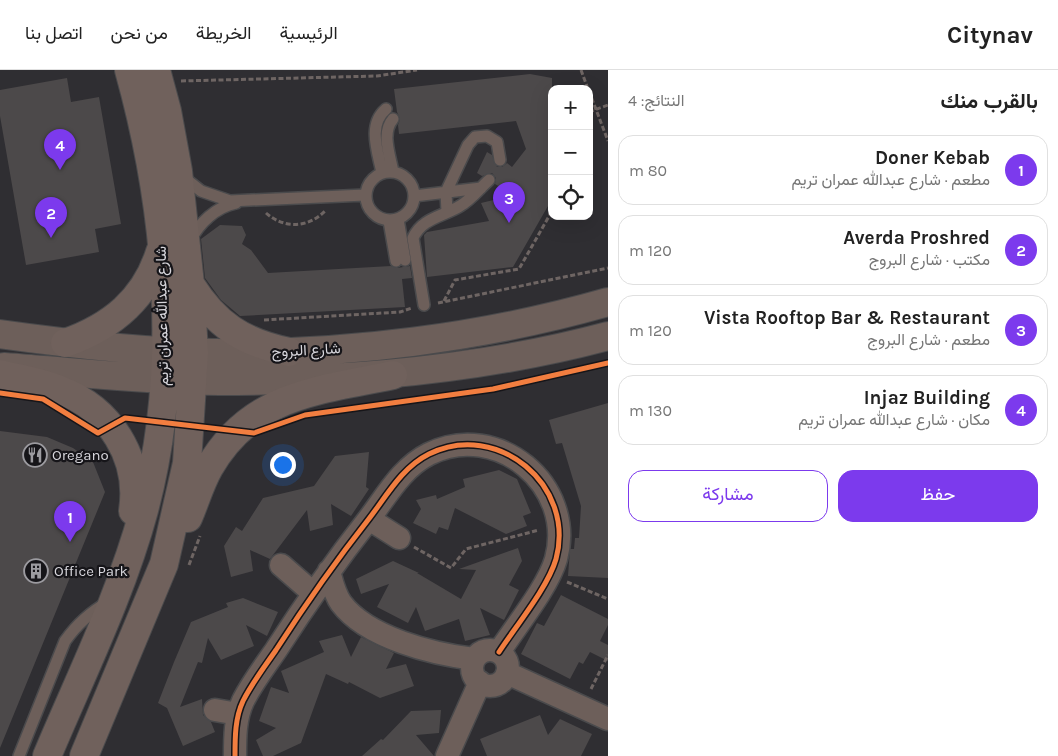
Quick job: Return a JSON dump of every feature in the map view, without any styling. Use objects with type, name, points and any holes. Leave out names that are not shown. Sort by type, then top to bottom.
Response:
[{"type":"main road","name":"شارع عبدالله عمران تريم","points":[[84,756],[164,564],[187,463],[194,380],[190,284],[174,247],[153,176],[129,70]]},
{"type":"main road","name":"شارع عبدالله عمران تريم","points":[[47,756],[123,574],[144,511],[154,467],[164,378],[178,171],[158,76]]},
{"type":"main road","points":[[65,343],[88,335],[109,323],[128,308],[143,290],[155,268],[174,247]]},
{"type":"main road","points":[[190,284],[204,305],[221,323],[241,337],[289,352]]},
{"type":"main road","points":[[0,374],[59,389],[89,404],[112,427],[125,448],[134,480],[135,497],[123,574]]},
{"type":"main road","points":[[164,564],[189,516],[207,470],[236,430],[259,413],[286,400],[393,375]]},
{"type":"street","name":"شارع البروج","points":[[0,334],[65,343],[194,353],[289,352],[440,337],[514,324],[608,302]]},
{"type":"street","name":"شارع البروج","points":[[0,366],[194,380],[347,378],[393,375],[491,361],[608,336]]},
{"type":"street","points":[[234,756],[238,714],[243,701],[300,612],[401,476],[414,464],[444,448],[479,445],[512,456],[539,477],[548,492],[559,525],[556,559],[550,575],[499,652]]},
{"type":"street","points":[[369,519],[399,538]]},
{"type":"street","points":[[281,565],[313,593]]},
{"type":"street","points":[[329,571],[333,588],[341,603],[354,615],[399,640],[448,656],[474,659]]},
{"type":"street","points":[[300,612],[317,609],[354,615]]},
{"type":"street","points":[[485,650],[499,652],[507,661],[507,673],[498,683],[486,685],[480,682],[472,672],[474,659],[485,650]]},
{"type":"street","points":[[507,673],[608,719]]},
{"type":"street","points":[[447,756],[480,682]]},
{"type":"street","points":[[216,710],[238,714]]},
{"type":"lane","points":[[387,172],[386,133],[390,114]]},
{"type":"lane","points":[[447,212],[446,192],[468,145],[475,137],[487,136],[497,142],[500,160]]},
{"type":"lane","points":[[178,171],[201,191],[222,199],[251,201]]},
{"type":"lane","points":[[387,172],[406,178],[413,189],[414,196],[410,210],[394,220],[375,216],[370,210],[365,195],[370,182],[387,172]]},
{"type":"lane","points":[[414,196],[485,184],[472,198],[422,224],[413,238],[424,305]]},
{"type":"lane","points":[[174,247],[200,226],[209,216],[232,204],[251,201],[365,195]]},
{"type":"lane","points":[[394,220],[400,261]]},
{"type":"lane","points":[[19,756],[65,641],[76,626],[90,613],[112,600]]},
{"type":"path","points":[[158,76],[377,76],[417,70]]},
{"type":"path","points":[[581,70],[587,85]]},
{"type":"path","points":[[593,101],[608,141]]},
{"type":"path","points":[[593,111],[608,105]]},
{"type":"path","points":[[251,201],[272,219],[284,224],[296,225],[319,217],[328,208],[334,197]]},
{"type":"path","points":[[444,302],[455,280],[519,269],[548,218]]},
{"type":"path","points":[[399,538],[451,568],[466,549],[559,525]]},
{"type":"path","points":[[550,575],[608,600]]},
{"type":"path","points":[[582,708],[608,655]]},
{"type":"building","points":[[530,74],[552,78],[552,85],[548,85],[548,206],[513,267],[427,277],[424,235],[427,232],[489,221],[481,203],[514,195],[495,184],[496,178],[492,173],[482,176],[477,173],[487,152],[492,155],[497,167],[502,167],[507,163],[512,167],[526,149],[516,121],[399,134],[398,125],[400,119],[397,112],[394,89]]},
{"type":"building","points":[[67,78],[71,102],[99,97],[121,224],[95,229],[99,252],[26,265],[0,116],[0,90]]},
{"type":"building","points":[[220,225],[242,226],[246,235],[242,244],[251,250],[268,273],[410,266],[412,278],[402,279],[405,307],[240,316],[221,300],[205,278],[201,239]]},
{"type":"building","points":[[608,403],[608,578],[568,576],[570,549],[574,549],[575,538],[579,538],[581,506],[562,443],[556,444],[549,420]]},
{"type":"building","name":"Office Park","points":[[0,431],[47,437],[73,448],[93,462],[105,492],[0,748]]},
{"type":"building","points":[[369,452],[366,487],[369,489],[351,516],[331,504],[333,525],[310,531],[307,510],[270,559],[250,550],[253,571],[231,577],[224,546],[236,527],[242,531],[263,498],[314,486],[335,456]]},
{"type":"building","points":[[499,470],[517,479],[531,513],[523,516],[527,526],[506,534],[455,508],[448,530],[439,527],[436,534],[413,523],[421,509],[416,500],[436,495],[437,499],[465,487],[463,479]]},
{"type":"building","points":[[518,548],[522,561],[509,585],[519,590],[504,620],[480,608],[490,635],[465,641],[459,619],[425,631],[416,607],[408,623],[377,607],[389,584],[361,594],[356,579],[393,561],[419,573],[417,573],[461,599],[476,570],[459,569]]},
{"type":"building","points":[[561,595],[608,619],[608,625],[600,641],[608,645],[608,661],[590,652],[583,664],[579,662],[570,679],[521,654],[537,623],[544,626]]},
{"type":"building","points":[[243,598],[278,612],[267,636],[246,625],[254,646],[221,660],[208,638],[202,663],[198,662],[180,707],[202,699],[203,715],[211,722],[215,732],[183,746],[167,708],[158,703],[174,662],[191,622],[228,607],[226,603]]},
{"type":"building","points":[[342,635],[351,657],[361,637],[394,653],[386,669],[406,664],[414,686],[380,698],[349,682],[348,684],[326,674],[301,743],[273,756],[263,756],[256,740],[276,728],[259,721],[271,687],[289,693],[281,671],[324,652],[319,641]]},
{"type":"building","points":[[441,710],[439,733],[416,735],[434,756],[362,756],[381,739],[383,740],[411,711]]},
{"type":"building","points":[[540,715],[548,735],[560,719],[592,734],[581,756],[487,756],[480,739]]},
{"type":"cycle path","points":[[0,393],[43,399],[98,433],[125,418],[254,433],[305,415],[493,389],[608,363]]},
{"type":"cycle path","points":[[235,756],[235,735],[240,707],[254,681],[320,584],[402,475],[429,454],[455,446],[480,446],[504,453],[526,466],[543,484],[554,507],[559,532],[556,559],[552,570],[539,594],[499,652]]},
{"type":"place","name":"Injaz Building","points":[[60,170]]},
{"type":"place","name":"Vista Rooftop Bar & Restaurant","points":[[509,223]]},
{"type":"place","name":"Averda Proshred","points":[[51,238]]},
{"type":"place","name":"Oregano","points":[[35,455]]},
{"type":"place","name":"Doner Kebab","points":[[70,542]]},
{"type":"place","name":"Office Park","points":[[36,571]]}]
